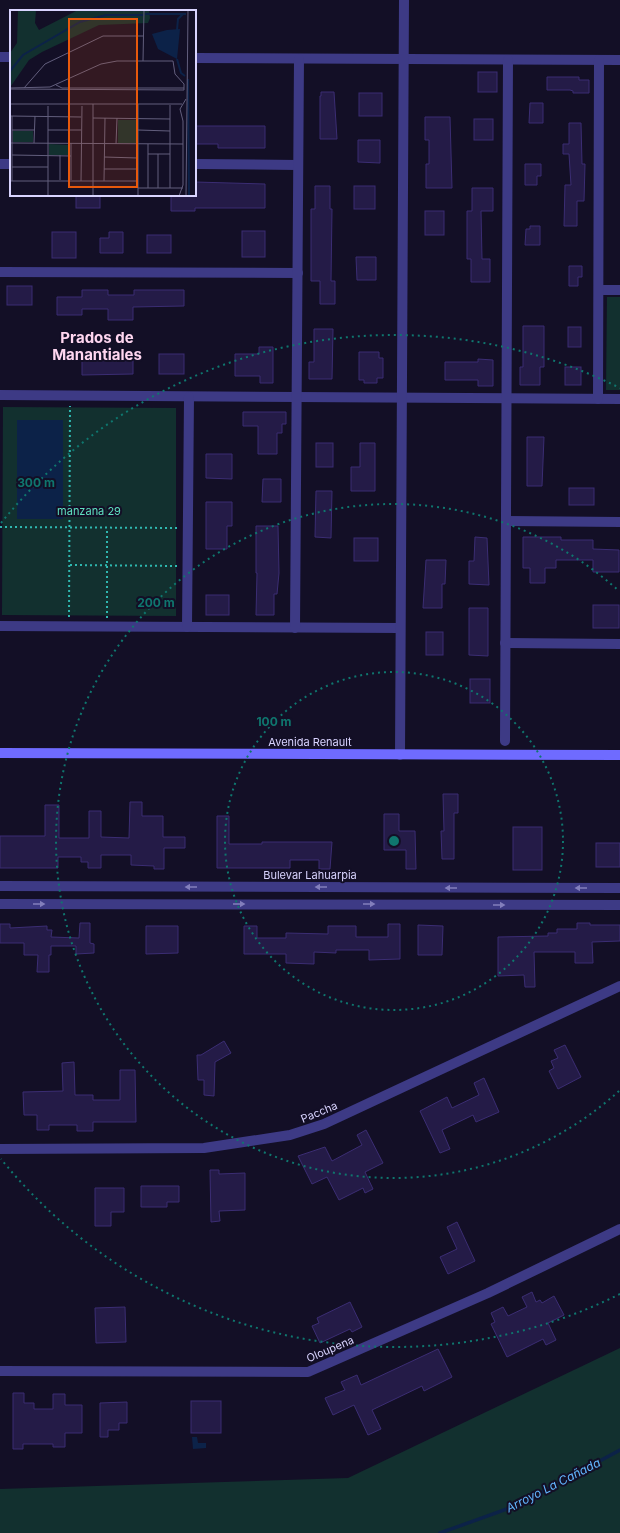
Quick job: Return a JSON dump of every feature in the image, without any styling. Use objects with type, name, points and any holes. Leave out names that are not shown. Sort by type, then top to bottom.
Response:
[{"type":"street","points":[[400,754],[404,0]]},
{"type":"street","points":[[196,58],[620,60]]},
{"type":"street","points":[[296,628],[299,58]]},
{"type":"street","points":[[505,741],[508,60]]},
{"type":"street","points":[[598,399],[600,60]]},
{"type":"street","points":[[196,164],[298,165]]},
{"type":"street","points":[[0,272],[298,273]]},
{"type":"street","points":[[598,290],[620,290]]},
{"type":"street","points":[[0,395],[620,399]]},
{"type":"street","points":[[187,627],[189,397]]},
{"type":"street","points":[[506,521],[620,522]]},
{"type":"street","points":[[0,626],[400,628]]},
{"type":"street","points":[[505,643],[620,644]]},
{"type":"street","name":"Avenida Renault","points":[[0,753],[620,755]]},
{"type":"street","name":"Bulevar Lahuarpia","points":[[0,886],[620,888]]},
{"type":"street","points":[[0,904],[620,905]]},
{"type":"street","name":"Paccha","points":[[0,1149],[204,1148],[290,1135],[324,1124],[620,986]]},
{"type":"street","name":"Oloupena","points":[[0,1371],[308,1372],[488,1293],[620,1229]]},
{"type":"path","points":[[69,627],[70,396]]},
{"type":"path","points":[[0,527],[188,528]]},
{"type":"path","points":[[107,528],[107,627]]},
{"type":"path","points":[[70,565],[188,566]]},
{"type":"green space","points":[[607,297],[620,297],[620,390],[606,390]]},
{"type":"green space","name":"manzana 29","points":[[3,407],[176,408],[176,616],[2,615]]},
{"type":"green space","points":[[620,1348],[620,1533],[0,1533],[0,1489],[348,1478]]},
{"type":"water","points":[[17,420],[63,420],[63,519],[17,519]]},
{"type":"water","points":[[192,1437],[197,1437],[198,1443],[206,1443],[206,1448],[193,1449]]},
{"type":"building","points":[[478,72],[497,72],[497,92],[478,92]]},
{"type":"building","points":[[547,77],[579,77],[579,80],[589,80],[589,93],[573,93],[573,91],[570,90],[547,90]]},
{"type":"building","points":[[321,92],[334,92],[337,139],[320,139]]},
{"type":"building","points":[[359,93],[382,93],[382,116],[359,116]]},
{"type":"building","points":[[530,103],[543,103],[543,123],[529,123]]},
{"type":"building","points":[[425,117],[450,117],[452,188],[426,188],[426,164],[429,164],[429,140],[425,140]]},
{"type":"building","points":[[474,119],[493,119],[493,140],[474,140]]},
{"type":"building","points":[[569,123],[581,123],[582,164],[585,164],[584,201],[577,201],[577,226],[564,226],[565,185],[571,185],[569,154],[563,154],[563,144],[569,144]]},
{"type":"building","points":[[196,126],[265,126],[265,148],[218,148],[218,144],[196,144]]},
{"type":"building","points":[[358,140],[380,140],[380,163],[358,162]]},
{"type":"building","points":[[525,164],[541,164],[541,176],[537,176],[537,185],[525,185]]},
{"type":"building","points":[[196,182],[265,184],[265,208],[195,208],[195,211],[171,211],[171,196],[196,196]]},
{"type":"building","points":[[315,186],[330,186],[330,209],[332,209],[331,281],[335,281],[335,304],[320,304],[320,281],[311,281],[311,209],[315,209]]},
{"type":"building","points":[[354,186],[375,186],[375,209],[354,209]]},
{"type":"building","points":[[472,188],[493,188],[493,211],[481,211],[482,259],[490,259],[490,282],[471,282],[471,259],[467,259],[467,211],[472,211]]},
{"type":"building","points":[[76,196],[100,196],[100,208],[76,208]]},
{"type":"building","points":[[425,211],[444,211],[444,235],[425,235]]},
{"type":"building","points":[[530,226],[540,226],[540,245],[525,245],[526,229],[530,229]]},
{"type":"building","points":[[242,231],[265,231],[265,257],[242,257]]},
{"type":"building","points":[[52,232],[76,232],[76,258],[52,258]]},
{"type":"building","points":[[109,232],[123,232],[123,253],[100,253],[100,238],[109,238]]},
{"type":"building","points":[[147,235],[171,235],[171,253],[147,253]]},
{"type":"building","points":[[356,257],[376,257],[376,280],[357,280]]},
{"type":"building","points":[[569,266],[582,266],[582,277],[578,277],[578,286],[569,286]]},
{"type":"building","points":[[7,286],[32,286],[32,305],[7,305]]},
{"type":"building","points":[[82,290],[108,290],[108,295],[134,295],[134,290],[184,290],[184,306],[133,307],[133,320],[108,320],[108,309],[82,309],[82,315],[57,315],[57,297],[82,297]]},
{"type":"building","points":[[523,326],[544,326],[544,367],[540,367],[540,385],[520,385],[520,367],[523,367]]},
{"type":"building","points":[[568,327],[581,327],[581,347],[568,347]]},
{"type":"building","points":[[314,329],[333,329],[332,379],[309,379],[309,362],[314,362]]},
{"type":"building","points":[[259,347],[273,347],[273,383],[260,383],[260,376],[235,376],[235,354],[259,354]]},
{"type":"building","points":[[82,352],[133,353],[133,374],[82,375]]},
{"type":"building","points":[[359,352],[379,352],[379,358],[383,358],[383,378],[377,378],[377,383],[364,383],[364,380],[359,380]]},
{"type":"building","points":[[159,354],[184,354],[184,374],[159,374]]},
{"type":"building","points":[[478,359],[493,360],[493,386],[478,386],[478,380],[445,380],[445,362],[478,362]]},
{"type":"building","points":[[565,367],[581,367],[581,385],[565,385]]},
{"type":"building","points":[[243,412],[286,412],[286,424],[282,424],[282,433],[277,433],[277,454],[258,454],[258,426],[243,426]]},
{"type":"building","points":[[527,437],[544,437],[542,486],[527,486]]},
{"type":"building","points":[[316,443],[333,443],[333,467],[316,467]]},
{"type":"building","points":[[360,443],[375,443],[375,491],[351,491],[351,467],[360,467]]},
{"type":"building","points":[[206,454],[232,454],[232,479],[206,478]]},
{"type":"building","points":[[263,479],[281,479],[281,502],[262,502]]},
{"type":"building","points":[[569,488],[594,488],[594,505],[569,505]]},
{"type":"building","points":[[316,491],[332,491],[331,538],[315,537]]},
{"type":"building","points":[[206,502],[232,502],[232,526],[227,526],[227,549],[206,549]]},
{"type":"building","points":[[256,526],[278,526],[279,573],[277,594],[274,594],[274,615],[256,615]]},
{"type":"building","points":[[475,537],[487,538],[489,585],[469,584],[469,561],[474,561]]},
{"type":"building","points":[[523,537],[561,537],[561,540],[593,540],[593,549],[619,550],[619,572],[593,572],[593,560],[556,560],[556,568],[545,568],[545,583],[530,583],[530,568],[523,568]]},
{"type":"building","points":[[354,538],[378,538],[378,561],[354,561]]},
{"type":"building","points":[[426,560],[446,560],[445,584],[442,584],[442,608],[423,608]]},
{"type":"building","points":[[206,595],[229,595],[229,615],[206,615]]},
{"type":"building","points":[[593,605],[619,605],[619,628],[593,628]]},
{"type":"building","points":[[469,608],[488,608],[488,656],[469,655]]},
{"type":"building","points":[[426,632],[443,632],[443,655],[426,655]]},
{"type":"building","points":[[470,679],[490,679],[490,703],[470,703]]},
{"type":"building","points":[[443,794],[458,794],[458,813],[454,813],[454,859],[442,859],[441,831],[444,831]]},
{"type":"building","points":[[130,802],[142,802],[142,816],[163,816],[163,837],[185,837],[185,848],[164,848],[164,869],[154,869],[154,866],[131,865],[131,855],[101,855],[101,868],[88,868],[88,862],[81,862],[81,857],[58,857],[58,868],[0,868],[0,836],[45,836],[45,805],[59,805],[59,838],[89,838],[89,811],[101,811],[101,837],[129,838]]},
{"type":"building","points":[[384,814],[399,814],[399,831],[415,831],[416,869],[406,869],[406,850],[384,850]]},
{"type":"building","points":[[217,816],[229,816],[229,844],[262,844],[262,842],[332,842],[330,869],[319,869],[319,860],[290,860],[290,868],[217,868]]},
{"type":"building","points":[[513,827],[542,827],[542,870],[513,870]]},
{"type":"building","points":[[596,843],[620,843],[620,867],[596,867]]},
{"type":"building","points":[[80,923],[90,923],[90,943],[94,944],[94,953],[76,954],[76,946],[51,946],[51,955],[49,955],[49,972],[37,972],[38,955],[24,955],[24,943],[0,943],[0,924],[10,924],[10,928],[47,926],[47,930],[52,930],[51,937],[79,938]]},
{"type":"building","points":[[577,923],[590,923],[590,925],[620,925],[620,941],[592,942],[593,963],[575,963],[575,952],[534,952],[535,987],[525,987],[524,975],[498,976],[498,937],[548,936],[548,933],[557,933],[557,929],[577,929]]},
{"type":"building","points":[[388,924],[400,924],[400,959],[369,960],[369,950],[336,950],[336,953],[314,952],[314,964],[286,963],[286,954],[244,954],[244,926],[257,926],[257,938],[286,938],[286,933],[328,934],[328,926],[356,926],[356,937],[388,937]]},
{"type":"building","points":[[418,925],[443,926],[442,955],[418,955]]},
{"type":"building","points":[[146,926],[178,926],[178,953],[146,954]]},
{"type":"building","points":[[224,1041],[231,1053],[215,1062],[214,1096],[204,1095],[204,1080],[198,1080],[197,1055],[201,1055]]},
{"type":"building","points":[[565,1045],[581,1077],[558,1089],[549,1071],[554,1068],[551,1061],[558,1058],[554,1050]]},
{"type":"building","points":[[74,1062],[75,1095],[93,1095],[93,1100],[120,1100],[120,1070],[135,1070],[136,1122],[93,1122],[93,1131],[77,1131],[77,1125],[49,1125],[49,1130],[37,1130],[37,1115],[24,1115],[23,1092],[63,1091],[62,1063]]},
{"type":"building","points":[[484,1078],[499,1112],[476,1122],[473,1115],[442,1130],[450,1149],[440,1153],[420,1111],[447,1097],[452,1108],[479,1095],[474,1083]]},
{"type":"building","points":[[366,1130],[383,1163],[365,1172],[373,1189],[365,1193],[363,1188],[339,1200],[327,1177],[312,1184],[298,1156],[325,1147],[332,1161],[362,1145],[357,1135]]},
{"type":"building","points":[[210,1170],[219,1170],[219,1174],[245,1173],[245,1210],[219,1211],[220,1221],[211,1222]]},
{"type":"building","points":[[141,1186],[179,1186],[179,1202],[167,1202],[167,1207],[141,1207]]},
{"type":"building","points":[[95,1188],[124,1188],[124,1212],[111,1212],[111,1226],[95,1226]]},
{"type":"building","points":[[457,1222],[475,1261],[448,1274],[440,1257],[457,1249],[447,1227]]},
{"type":"building","points":[[532,1292],[536,1302],[540,1300],[542,1303],[554,1296],[564,1315],[548,1323],[556,1340],[546,1345],[543,1339],[507,1357],[491,1324],[495,1322],[491,1313],[503,1307],[508,1316],[527,1307],[522,1297]]},
{"type":"building","points":[[350,1302],[362,1327],[352,1332],[350,1329],[320,1343],[312,1326],[319,1323],[317,1318]]},
{"type":"building","points":[[125,1307],[126,1342],[96,1343],[95,1308]]},
{"type":"building","points":[[438,1349],[452,1377],[424,1391],[422,1386],[372,1410],[381,1429],[368,1435],[354,1405],[333,1415],[325,1398],[345,1390],[341,1382],[357,1375],[361,1385]]},
{"type":"building","points":[[13,1393],[24,1393],[24,1403],[34,1403],[34,1409],[53,1409],[53,1394],[65,1394],[65,1405],[82,1405],[82,1433],[65,1433],[65,1447],[53,1447],[53,1444],[23,1444],[23,1449],[13,1449]]},
{"type":"building","points":[[191,1401],[221,1401],[221,1433],[191,1433]]},
{"type":"building","points":[[127,1402],[127,1423],[119,1423],[119,1430],[108,1430],[108,1437],[100,1437],[100,1403]]},
{"type":"waterway","name":"Arroyo La Cañada","points":[[440,1533],[518,1505],[620,1450]]},
{"type":"district","name":"Prados de Manantiales","points":[[97,346]]}]
